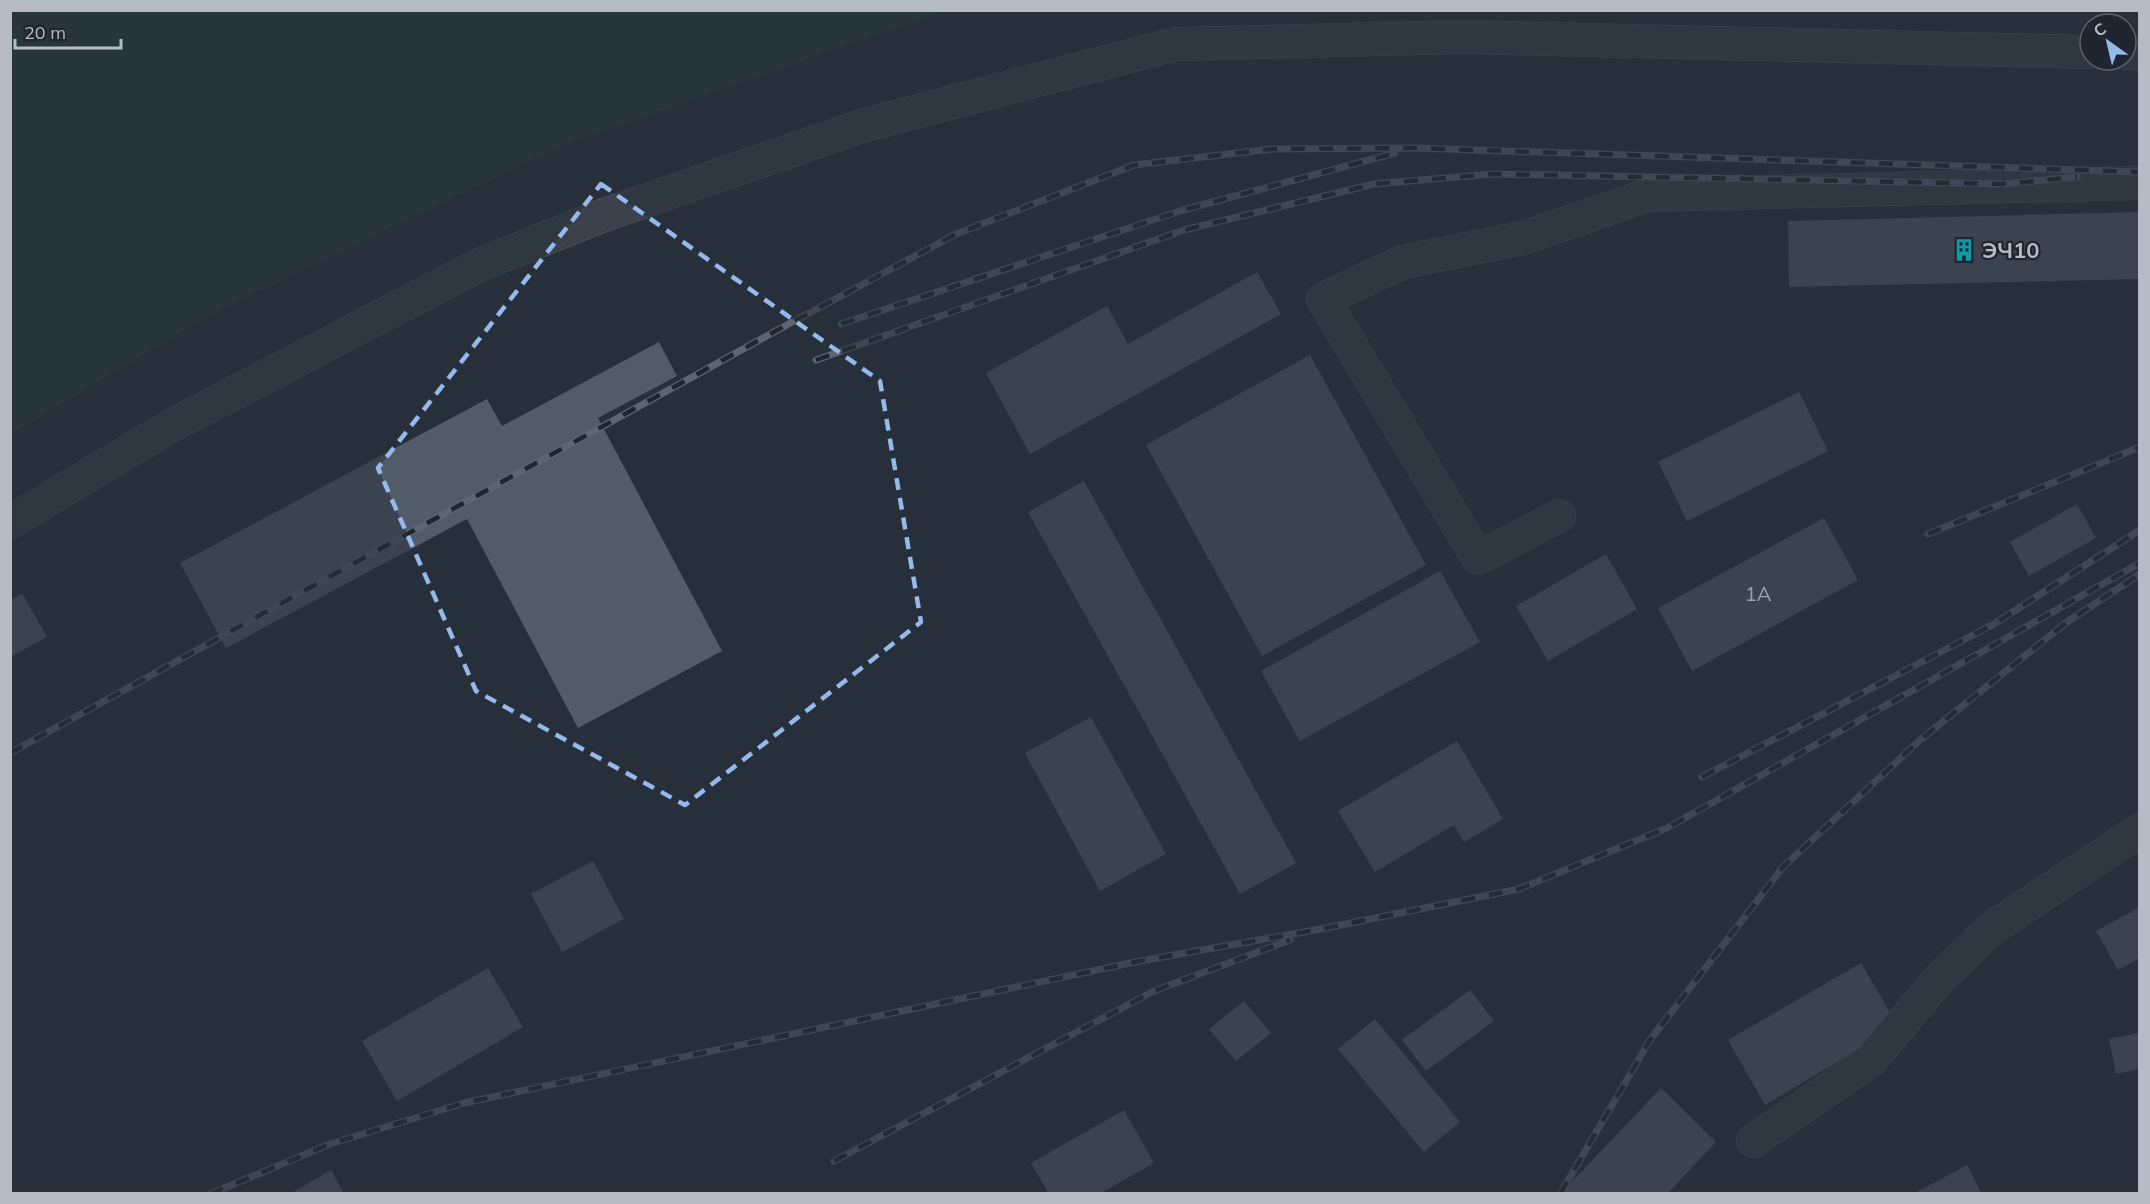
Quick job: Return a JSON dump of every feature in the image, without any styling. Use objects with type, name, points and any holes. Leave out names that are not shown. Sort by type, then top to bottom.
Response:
[{"type":"street","points":[[10,522],[171,426],[478,265],[604,215],[865,125],[1176,44],[1462,37],[2078,52]]},
{"type":"street","points":[[1559,516],[1478,558],[1323,299],[1403,262],[1523,238],[1647,195],[2139,183]]},
{"type":"street","points":[[1753,1142],[1871,1060],[1940,978],[1992,928],[2139,830]]},
{"type":"highlighted area","points":[[601,184],[880,381],[921,622],[685,805],[476,691],[378,468]]},
{"type":"shaded area","points":[[10,11],[944,11],[561,146],[214,313],[11,434]]},
{"type":"building","name":"ЭЧ10","points":[[2140,212],[2140,279],[1789,287],[1788,221]]},
{"type":"building","points":[[1257,272],[1281,314],[1030,454],[986,373],[1107,306],[1128,344]]},
{"type":"building","points":[[659,342],[677,376],[598,418],[722,651],[578,728],[467,519],[226,648],[180,563],[487,399],[502,426]]},
{"type":"building","points":[[1310,355],[1426,565],[1262,656],[1146,445]]},
{"type":"building","points":[[1799,392],[1828,451],[1687,521],[1658,462]]},
{"type":"building","points":[[1084,481],[1296,863],[1240,894],[1028,512]]},
{"type":"building","points":[[2077,504],[2096,538],[2029,576],[2010,542]]},
{"type":"building","points":[[1824,518],[1858,580],[1692,671],[1658,608]]},
{"type":"building","points":[[1606,554],[1637,609],[1548,661],[1516,606]]},
{"type":"building","points":[[1440,571],[1480,642],[1300,741],[1261,671]]},
{"type":"building","points":[[22,593],[47,637],[10,657],[10,600]]},
{"type":"building","points":[[1091,717],[1166,854],[1100,891],[1025,753]]},
{"type":"building","points":[[1457,741],[1503,819],[1464,842],[1454,825],[1375,872],[1338,811]]},
{"type":"building","points":[[593,861],[624,919],[562,952],[531,894]]},
{"type":"building","points":[[2140,907],[2140,958],[2118,970],[2096,931]]},
{"type":"building","points":[[1861,963],[1898,1026],[1765,1105],[1728,1040]]},
{"type":"building","points":[[488,968],[523,1027],[397,1101],[362,1041]]},
{"type":"building","points":[[1470,990],[1494,1021],[1426,1071],[1402,1040]]},
{"type":"building","points":[[1244,1001],[1271,1033],[1236,1061],[1209,1029]]},
{"type":"building","points":[[1375,1019],[1460,1122],[1424,1152],[1338,1049]]},
{"type":"building","points":[[2140,1033],[2140,1069],[2116,1074],[2109,1039]]},
{"type":"building","points":[[1661,1088],[1716,1142],[1667,1194],[1560,1194]]},
{"type":"building","points":[[1124,1110],[1154,1163],[1099,1194],[1049,1194],[1031,1163]]},
{"type":"building","points":[[1967,1165],[1982,1194],[1913,1194]]},
{"type":"building","points":[[331,1170],[344,1194],[290,1194]]},
{"type":"railway","points":[[10,753],[956,234],[1134,165],[1271,149],[1416,148],[2140,172]]},
{"type":"railway","points":[[841,324],[1183,210],[1395,153]]},
{"type":"railway","points":[[816,360],[1184,230],[1374,184],[1493,174],[2004,184],[2077,177]]},
{"type":"railway","points":[[1928,534],[2140,447]]},
{"type":"railway","points":[[1702,777],[1994,624],[2140,530]]},
{"type":"railway","points":[[210,1194],[330,1144],[464,1103],[1140,961],[1321,929],[1519,889],[1667,828],[2140,563]]},
{"type":"railway","points":[[1560,1194],[1650,1040],[1783,867],[1920,740],[2067,622],[2140,574]]},
{"type":"railway","points":[[834,1161],[1154,991],[1290,940]]},
{"type":"place","name":"ЭЧ10","points":[[1964,250]]}]
